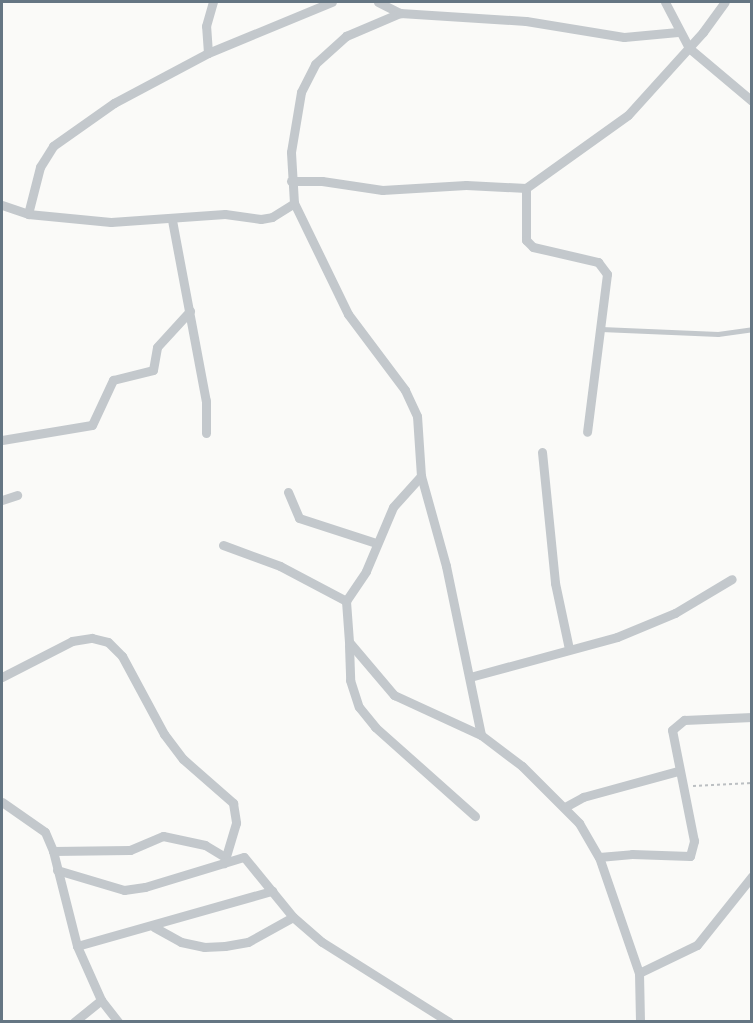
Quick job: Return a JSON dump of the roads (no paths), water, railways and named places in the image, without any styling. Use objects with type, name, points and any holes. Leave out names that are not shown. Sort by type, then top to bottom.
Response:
[{"type":"street","points":[[208,53],[206,26],[213,2]]},
{"type":"street","points":[[28,214],[40,167],[53,146],[114,104],[208,53],[332,2]]},
{"type":"street","points":[[378,2],[400,13]]},
{"type":"street","points":[[416,12],[421,2]]},
{"type":"street","points":[[665,2],[678,32],[689,48],[752,101]]},
{"type":"street","points":[[291,181],[322,181],[382,190],[466,185],[526,188],[628,114],[689,48],[725,2]]},
{"type":"street","points":[[481,735],[470,677],[421,476],[420,428],[405,390],[348,314],[294,203],[291,181],[294,123],[301,92],[315,64],[346,36],[400,13],[416,12],[526,21],[624,37],[678,32]]},
{"type":"street","points":[[526,188],[526,240],[533,247],[604,266],[607,274],[587,432]]},
{"type":"street","points":[[2,205],[28,214],[111,222],[172,220],[225,214],[272,217],[294,203]]},
{"type":"street","points":[[172,220],[206,401],[206,433]]},
{"type":"street","points":[[2,440],[92,425],[113,380],[153,370],[157,347],[190,311]]},
{"type":"street","points":[[542,452],[555,584],[569,649]]},
{"type":"street","points":[[421,476],[393,507],[366,571],[345,601],[350,680],[359,707],[375,727],[475,816]]},
{"type":"street","points":[[288,492],[299,518],[376,543]]},
{"type":"street","points":[[2,500],[17,495]]},
{"type":"street","points":[[223,545],[280,566],[345,601]]},
{"type":"street","points":[[470,677],[618,637],[675,613],[732,579]]},
{"type":"street","points":[[2,677],[72,641],[92,638],[108,642],[122,656],[164,734],[183,759],[233,803],[236,823],[224,860]]},
{"type":"street","points":[[349,642],[394,695],[481,735],[522,766],[565,807],[592,841],[639,973],[639,1022]]},
{"type":"street","points":[[599,857],[632,854],[683,859],[690,856],[694,841],[672,743],[674,726],[684,720],[752,717]]},
{"type":"street","points":[[565,807],[583,796],[678,771]]},
{"type":"street","points":[[2,802],[45,832],[53,851],[77,946],[101,1000],[118,1022]]},
{"type":"street","points":[[53,851],[130,850],[163,836],[204,845],[224,860]]},
{"type":"street","points":[[57,870],[124,890],[145,887],[224,860],[244,857],[293,917],[363,970],[449,1022]]},
{"type":"street","points":[[639,973],[697,945],[752,876]]},
{"type":"street","points":[[77,946],[154,927],[272,891]]},
{"type":"street","points":[[154,927],[181,942],[225,946],[248,942],[293,917]]},
{"type":"street","points":[[74,1022],[101,1000]]},
{"type":"lane","points":[[601,329],[718,334],[752,328]]}]
